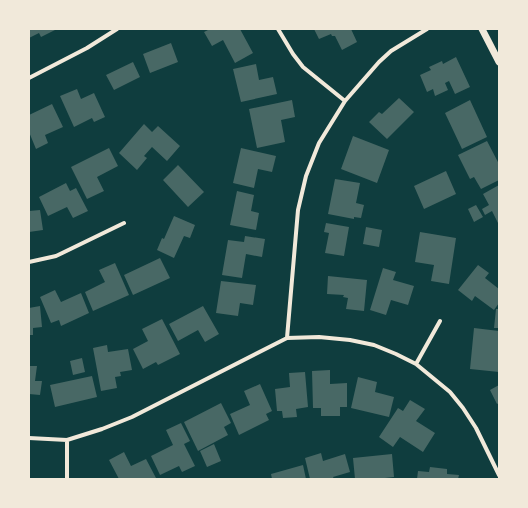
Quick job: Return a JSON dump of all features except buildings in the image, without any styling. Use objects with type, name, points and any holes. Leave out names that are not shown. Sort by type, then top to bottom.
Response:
[{"type":"street","points":[[29,78],[87,48],[117,29]]},
{"type":"street","points":[[278,29],[293,54],[303,67],[345,101]]},
{"type":"street","points":[[287,338],[298,210],[306,176],[319,143],[345,101],[380,62],[392,51],[427,29]]},
{"type":"street","points":[[482,29],[499,62]]},
{"type":"street","points":[[29,262],[56,256],[124,223]]},
{"type":"street","points":[[416,364],[440,321]]},
{"type":"street","points":[[29,438],[67,440],[102,429],[132,417],[287,338],[319,337],[350,340],[374,346],[396,354],[416,364],[450,392],[463,408],[476,428],[499,475]]},
{"type":"street","points":[[67,440],[67,479]]}]
